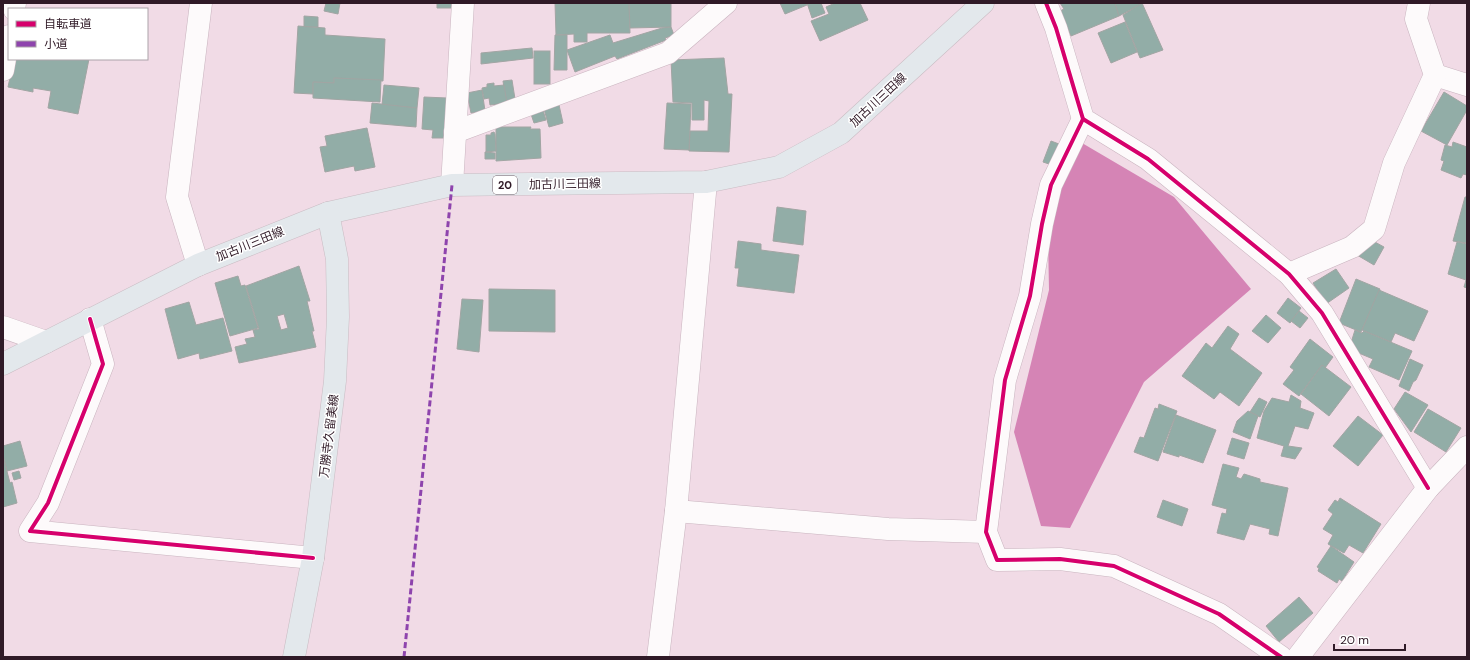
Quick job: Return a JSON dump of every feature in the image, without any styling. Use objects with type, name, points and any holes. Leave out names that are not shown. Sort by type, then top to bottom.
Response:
[{"type":"main road","name":"加古川三田線","points":[[3,364],[198,265],[328,213],[452,186],[706,182],[779,167],[841,133],[983,3]]},
{"type":"main road","name":"万勝寺久留美線","points":[[294,657],[313,558],[336,381],[338,317],[337,259],[328,213]]},
{"type":"street","points":[[198,265],[177,197],[201,3]]},
{"type":"street","points":[[452,186],[463,3]]},
{"type":"street","points":[[455,132],[668,53],[726,3]]},
{"type":"street","points":[[1046,3],[1056,28],[1083,119],[1148,159],[1289,274],[1322,313],[1428,488]]},
{"type":"street","points":[[1289,274],[1352,247],[1374,229],[1394,163],[1435,75],[1416,19],[1419,3]]},
{"type":"street","points":[[3,70],[8,42]]},
{"type":"street","points":[[1435,75],[1467,85]]},
{"type":"street","points":[[1083,119],[1051,185],[1042,224],[1030,296],[1006,380],[986,532],[997,560],[1060,559],[1114,566],[1219,614],[1281,657]]},
{"type":"street","points":[[658,657],[676,511],[706,182]]},
{"type":"street","points":[[90,319],[103,364],[48,503],[30,531],[313,558]]},
{"type":"street","points":[[3,327],[46,342]]},
{"type":"street","points":[[1298,657],[1428,488],[1467,447]]},
{"type":"street","points":[[676,511],[888,529],[986,532]]},
{"type":"shaded area","points":[[1082,143],[1174,197],[1251,289],[1144,382],[1070,528],[1041,526],[1014,432],[1049,290],[1047,185]]},
{"type":"building","points":[[326,3],[340,3],[338,14],[324,11]]},
{"type":"building","points":[[437,3],[452,3],[451,8],[437,8]]},
{"type":"building","points":[[555,3],[629,3],[630,33],[587,33],[587,42],[574,42],[574,34],[556,35]]},
{"type":"building","points":[[629,3],[671,3],[671,27],[630,28]]},
{"type":"building","points":[[780,3],[806,3],[807,5],[785,14]]},
{"type":"building","points":[[807,3],[821,3],[825,13],[812,18]]},
{"type":"building","points":[[833,3],[860,3],[868,20],[820,41],[811,21],[829,14],[826,7]]},
{"type":"building","points":[[1060,3],[1115,3],[1119,16],[1071,36],[1060,11],[1064,9]]},
{"type":"building","points":[[1115,3],[1143,3],[1119,16]]},
{"type":"building","points":[[1142,3],[1163,50],[1140,58],[1123,15]]},
{"type":"building","points":[[304,16],[318,17],[318,27],[304,27]]},
{"type":"building","points":[[1125,22],[1137,52],[1111,63],[1098,33]]},
{"type":"building","points":[[298,26],[325,28],[325,35],[385,39],[383,81],[334,78],[334,83],[313,82],[313,94],[294,93]]},
{"type":"building","points":[[671,27],[674,35],[665,38],[666,40],[617,59],[615,56],[575,72],[567,50],[610,35],[613,43],[662,28]]},
{"type":"building","points":[[555,35],[567,35],[567,70],[554,70]]},
{"type":"building","points":[[532,48],[533,58],[481,64],[481,53]]},
{"type":"building","points":[[534,51],[550,51],[550,84],[534,84]]},
{"type":"building","points":[[724,58],[728,94],[732,94],[729,152],[689,151],[690,131],[708,131],[709,101],[704,100],[704,120],[692,120],[692,103],[673,102],[671,60]]},
{"type":"building","points":[[14,60],[89,60],[78,114],[48,108],[51,91],[33,88],[33,92],[8,87]]},
{"type":"building","points":[[334,78],[381,80],[380,102],[313,98],[313,82],[334,83]]},
{"type":"building","points":[[512,80],[515,99],[506,101],[503,81]]},
{"type":"building","points":[[494,83],[494,86],[504,85],[507,103],[490,105],[489,98],[484,99],[482,88],[487,87],[487,84]]},
{"type":"building","points":[[384,85],[419,88],[417,108],[382,105]]},
{"type":"building","points":[[482,90],[485,111],[471,113],[467,93]]},
{"type":"building","points":[[1444,92],[1467,106],[1467,110],[1447,145],[1421,131]]},
{"type":"building","points":[[424,97],[447,98],[444,138],[432,138],[433,130],[422,129]]},
{"type":"building","points":[[372,103],[417,108],[416,127],[370,123]]},
{"type":"building","points":[[667,103],[691,104],[689,150],[664,149]]},
{"type":"building","points":[[559,105],[563,123],[549,127],[544,109]]},
{"type":"building","points":[[542,107],[546,120],[534,123],[530,111]]},
{"type":"building","points":[[496,127],[531,127],[530,129],[540,129],[541,158],[496,161]]},
{"type":"building","points":[[367,128],[375,167],[355,171],[354,166],[325,172],[320,147],[327,146],[325,136]]},
{"type":"building","points":[[494,132],[496,151],[486,152],[486,135],[491,135],[491,133]]},
{"type":"building","points":[[1051,141],[1059,144],[1052,165],[1043,162]]},
{"type":"building","points":[[1453,142],[1467,147],[1467,175],[1463,174],[1461,178],[1441,170],[1444,161],[1441,160],[1445,145],[1452,147]]},
{"type":"building","points":[[485,152],[495,153],[495,159],[485,159]]},
{"type":"building","points":[[1465,197],[1467,197],[1467,243],[1453,241]]},
{"type":"building","points":[[777,207],[806,211],[803,245],[773,241]]},
{"type":"building","points":[[738,241],[761,244],[761,250],[799,255],[794,293],[737,286],[739,268],[735,268]]},
{"type":"building","points":[[1373,241],[1384,247],[1374,265],[1357,255]]},
{"type":"building","points":[[1457,242],[1467,244],[1467,288],[1464,287],[1466,280],[1448,274]]},
{"type":"building","points":[[299,266],[310,301],[307,301],[316,347],[239,363],[235,347],[247,344],[245,339],[255,337],[253,330],[259,329],[246,286]],"holes":[[[284,314],[288,328],[281,330],[277,316]]]},
{"type":"building","points":[[1336,269],[1349,288],[1326,304],[1313,283]]},
{"type":"building","points":[[238,276],[241,286],[245,285],[258,328],[230,336],[215,283]]},
{"type":"building","points":[[1356,279],[1380,289],[1361,332],[1339,323]]},
{"type":"building","points":[[489,289],[555,290],[555,332],[489,331]]},
{"type":"building","points":[[1379,290],[1428,311],[1414,341],[1395,333],[1391,342],[1362,330]]},
{"type":"building","points":[[1288,298],[1301,308],[1290,323],[1277,313]]},
{"type":"building","points":[[462,299],[483,300],[479,352],[457,349]]},
{"type":"building","points":[[189,302],[196,325],[223,318],[232,351],[200,359],[199,353],[178,359],[165,309]]},
{"type":"building","points":[[1299,311],[1308,318],[1300,328],[1291,321]]},
{"type":"building","points":[[1266,315],[1281,328],[1268,343],[1252,331]]},
{"type":"building","points":[[1228,326],[1239,334],[1230,349],[1262,373],[1239,406],[1220,392],[1214,399],[1182,376],[1206,343],[1212,348]]},
{"type":"building","points":[[1355,330],[1362,333],[1364,331],[1412,351],[1399,380],[1369,367],[1373,359],[1354,351],[1350,346]]},
{"type":"building","points":[[1310,339],[1333,357],[1325,368],[1322,365],[1299,396],[1283,384],[1294,370],[1290,367]]},
{"type":"building","points":[[1410,359],[1423,365],[1409,391],[1399,386]]},
{"type":"building","points":[[1322,365],[1351,387],[1329,416],[1301,394]]},
{"type":"building","points":[[1405,392],[1428,405],[1411,432],[1394,409]]},
{"type":"building","points":[[1291,395],[1301,401],[1300,408],[1314,413],[1308,429],[1295,426],[1288,446],[1302,448],[1295,459],[1281,456],[1284,446],[1257,438],[1264,411],[1272,398],[1289,402]]},
{"type":"building","points":[[1259,398],[1267,402],[1260,417],[1250,412]]},
{"type":"building","points":[[1159,404],[1177,411],[1158,461],[1134,452],[1140,437],[1144,438],[1155,408],[1158,409]]},
{"type":"building","points":[[1428,409],[1461,428],[1446,452],[1414,432]]},
{"type":"building","points":[[1248,411],[1258,416],[1250,439],[1233,432],[1237,421]]},
{"type":"building","points":[[1176,415],[1216,430],[1203,463],[1179,455],[1179,457],[1163,452]]},
{"type":"building","points":[[1358,416],[1383,435],[1358,466],[1333,446]]},
{"type":"building","points":[[1232,438],[1249,443],[1244,459],[1227,454]]},
{"type":"building","points":[[20,441],[27,466],[7,471],[3,455],[3,446]]},
{"type":"building","points":[[3,456],[10,483],[12,482],[17,503],[3,507]]},
{"type":"building","points":[[1223,464],[1239,468],[1236,477],[1241,479],[1244,474],[1260,479],[1260,482],[1288,488],[1278,536],[1269,534],[1270,529],[1250,524],[1244,540],[1217,533],[1222,513],[1226,514],[1227,509],[1212,505]]},
{"type":"building","points":[[19,471],[21,478],[14,480],[12,473]]},
{"type":"building","points":[[1340,498],[1381,524],[1363,553],[1349,545],[1344,553],[1328,544],[1333,535],[1323,529],[1333,514],[1328,510],[1335,500],[1338,502]]},
{"type":"building","points":[[1163,500],[1188,509],[1182,526],[1157,517]]},
{"type":"building","points":[[1331,546],[1354,562],[1342,581],[1339,579],[1337,583],[1318,571],[1319,568],[1317,567]]},
{"type":"building","points":[[1299,597],[1313,613],[1279,642],[1266,626]]},
{"type":"marked path","points":[[404,657],[452,185]]},
{"type":"cycle path","points":[[1046,3],[1056,28],[1083,119],[1148,159],[1289,274],[1322,313],[1428,488]]},
{"type":"cycle path","points":[[1083,119],[1051,185],[1042,224],[1030,296],[1005,380],[986,532],[997,560],[1060,559],[1114,566],[1219,614],[1281,657]]},
{"type":"cycle path","points":[[90,319],[103,364],[48,503],[30,531],[313,558]]}]
